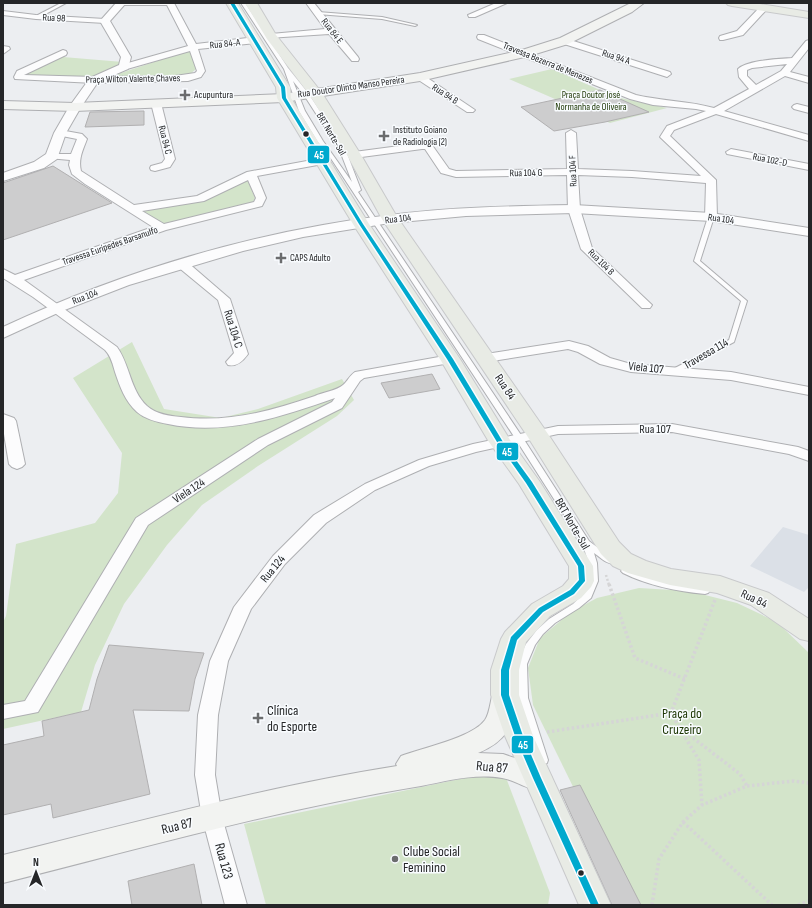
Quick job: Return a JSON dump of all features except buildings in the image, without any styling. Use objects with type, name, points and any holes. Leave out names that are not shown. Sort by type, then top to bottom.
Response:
[{"type":"main road","name":"Rua 84","points":[[232,3],[256,40],[283,87],[301,95],[354,155],[371,215],[450,359],[610,548],[622,560],[637,568],[670,577],[720,585],[760,599],[809,632]]},
{"type":"main road","name":"Rua 84","points":[[251,3],[272,36],[301,95],[322,161],[371,215],[400,232],[486,358],[518,438],[529,482],[582,566],[582,581],[572,592],[541,610],[514,639],[505,670],[505,695],[519,736],[543,775],[595,905]]},
{"type":"main road","name":"Rua Doutor Olinto Manso Pereira","points":[[5,107],[75,107],[301,95],[420,78],[525,53],[564,41],[628,10],[638,3]]},
{"type":"main road","points":[[732,3],[809,15]]},
{"type":"main road","name":"Rua 87","points":[[352,785],[480,741],[490,734],[497,724],[505,695]]},
{"type":"main road","name":"Rua 87","points":[[3,869],[212,817],[352,785],[474,765],[503,766],[543,775]]},
{"type":"street","points":[[52,156],[60,133],[75,107],[94,80],[124,67],[126,57],[105,22],[121,3],[170,3],[193,47]]},
{"type":"street","name":"Rua 84 E","points":[[310,3],[330,31],[355,59]]},
{"type":"street","points":[[472,15],[503,3]]},
{"type":"street","points":[[723,38],[740,33],[764,8]]},
{"type":"street","name":"Rua 98","points":[[3,13],[105,22]]},
{"type":"street","points":[[272,36],[330,31]]},
{"type":"street","name":"Travessa Bezerra de Menezes","points":[[482,37],[633,97],[653,102],[697,106],[809,138]]},
{"type":"street","name":"Rua 84-A","points":[[193,47],[256,40]]},
{"type":"street","name":"Rua 94 A","points":[[564,41],[667,74]]},
{"type":"street","points":[[711,217],[711,180],[664,137],[670,128],[716,111],[784,73],[809,43]]},
{"type":"street","name":"Praça Wilton Valente Chaves","points":[[63,53],[20,73],[18,77],[94,80],[188,78],[198,75],[201,71],[193,47],[124,67]]},
{"type":"street","points":[[755,88],[743,77],[742,69],[750,66],[794,60]]},
{"type":"street","points":[[784,73],[809,80]]},
{"type":"street","name":"Rua 94 B","points":[[420,78],[470,110]]},
{"type":"street","name":"Rua 94 C","points":[[155,168],[166,165],[170,159],[156,103]]},
{"type":"street","points":[[797,107],[809,110]]},
{"type":"street","points":[[3,177],[38,165],[52,156],[75,157],[82,139],[79,136],[60,133]]},
{"type":"street","name":"Rua 104 F","points":[[571,133],[574,209]]},
{"type":"street","name":"Rua 104 G","points":[[354,155],[422,146],[428,147],[445,171],[456,174],[573,172],[632,174],[711,180]]},
{"type":"street","name":"Rua 102-D","points":[[731,152],[809,167]]},
{"type":"street","name":"Travessa Eurípedes Barsanulfo","points":[[75,157],[74,165],[76,172],[89,182],[162,228]]},
{"type":"street","points":[[132,209],[200,199],[251,174],[322,161]]},
{"type":"street","points":[[162,228],[258,204],[261,198],[251,174]]},
{"type":"street","name":"Rua 104","points":[[3,333],[56,308],[124,282],[253,244],[303,233],[371,215],[574,209],[711,217],[809,232]]},
{"type":"street","name":"Rua 104 B","points":[[574,209],[587,249],[646,305]]},
{"type":"street","name":"Travessa Eurípedes Barsanulfo","points":[[15,279],[162,228]]},
{"type":"street","name":"Rua 104 C","points":[[182,264],[224,299],[241,354],[233,362]]},
{"type":"street","points":[[3,273],[15,279],[113,350],[132,399],[140,408],[160,419],[190,424],[232,423],[268,416],[347,389]]},
{"type":"street","name":"Viela 107","points":[[486,358],[569,345],[583,349],[605,361],[631,368],[731,376],[809,391]]},
{"type":"street","name":"Viela 124","points":[[3,712],[31,707],[142,522],[263,442],[337,405],[355,378],[360,375],[450,359]]},
{"type":"street","points":[[3,418],[9,421],[17,464]]},
{"type":"street","name":"Rua 107","points":[[518,438],[558,430],[672,428],[793,450],[809,456]]},
{"type":"street","name":"Rua 124","points":[[212,817],[205,775],[208,722],[219,661],[243,607],[279,560],[320,519],[370,487],[424,463],[518,438]]},
{"type":"street","name":"Rua 123","points":[[212,817],[236,905]]},
{"type":"lane","points":[[36,17],[64,3]]},
{"type":"lane","name":"BRT Norte-Sul","points":[[243,3],[301,95],[343,151],[371,215]]},
{"type":"lane","points":[[318,13],[382,18],[415,25]]},
{"type":"lane","name":"BRT Norte-Sul","points":[[286,69],[301,95],[302,111],[586,543],[593,565],[593,581],[588,596],[576,606],[552,621],[540,632],[531,644],[522,664],[523,698],[535,734],[543,775],[584,855]]},
{"type":"lane","name":"Travessa 114","points":[[676,371],[732,341],[744,301],[697,261],[711,217]]},
{"type":"lane","points":[[586,543],[627,572],[649,581],[737,596],[766,609],[809,642]]},
{"type":"path","points":[[593,565],[603,564],[635,658],[685,679]]},
{"type":"path","points":[[671,713],[718,592]]},
{"type":"path","points":[[535,734],[671,713]]},
{"type":"path","points":[[671,713],[699,760],[702,805]]},
{"type":"path","points":[[679,727],[740,774],[747,786]]},
{"type":"path","points":[[652,905],[659,859],[683,822],[702,805],[747,786],[794,781],[809,783]]},
{"type":"path","points":[[683,822],[772,905]]},
{"type":"path","points":[[798,905],[809,901]]},
{"type":"shaded area","points":[[783,527],[809,535],[809,587],[804,592],[750,566]]},
{"type":"green space","points":[[190,50],[196,69],[188,76],[107,79],[112,76]]},
{"type":"green space","points":[[63,57],[123,62],[97,79],[21,76]]},
{"type":"green space","name":"Praça Doutor José Normanha de Oliveira","points":[[552,69],[616,97],[667,108],[610,123],[509,79]]},
{"type":"green space","points":[[247,179],[255,198],[253,202],[164,225],[138,210],[204,200]]},
{"type":"green space","points":[[132,342],[164,409],[221,418],[258,409],[342,379],[354,400],[337,416],[258,466],[202,505],[167,545],[124,604],[95,665],[81,712],[3,729],[3,622],[6,616],[16,544],[95,523],[118,493],[122,453],[73,378]]},
{"type":"green space","name":"Praça do Cruzeiro","points":[[639,588],[689,591],[737,603],[777,622],[809,653],[809,905],[631,905],[533,705],[528,668],[540,638],[571,612],[597,598]]},
{"type":"green space","name":"Clube Social Feminino","points":[[503,770],[550,893],[548,905],[266,905],[244,824]]},
{"type":"transit line","name":"45","points":[[232,3],[283,87],[284,98],[361,224],[450,359],[500,442],[529,482],[581,566],[582,581],[572,592],[541,610],[514,639],[505,670],[505,695],[519,736],[595,905]]},
{"type":"place","name":"Acupuntura","points":[[185,95]]},
{"type":"place","name":"Instituto Goiano de Radiologia (2)","points":[[384,136]]},
{"type":"place","name":"CAPS Adulto","points":[[281,258]]},
{"type":"place","name":"Clínica do Esporte","points":[[258,718]]},
{"type":"place","name":"Clube Social Feminino","points":[[395,859]]}]
